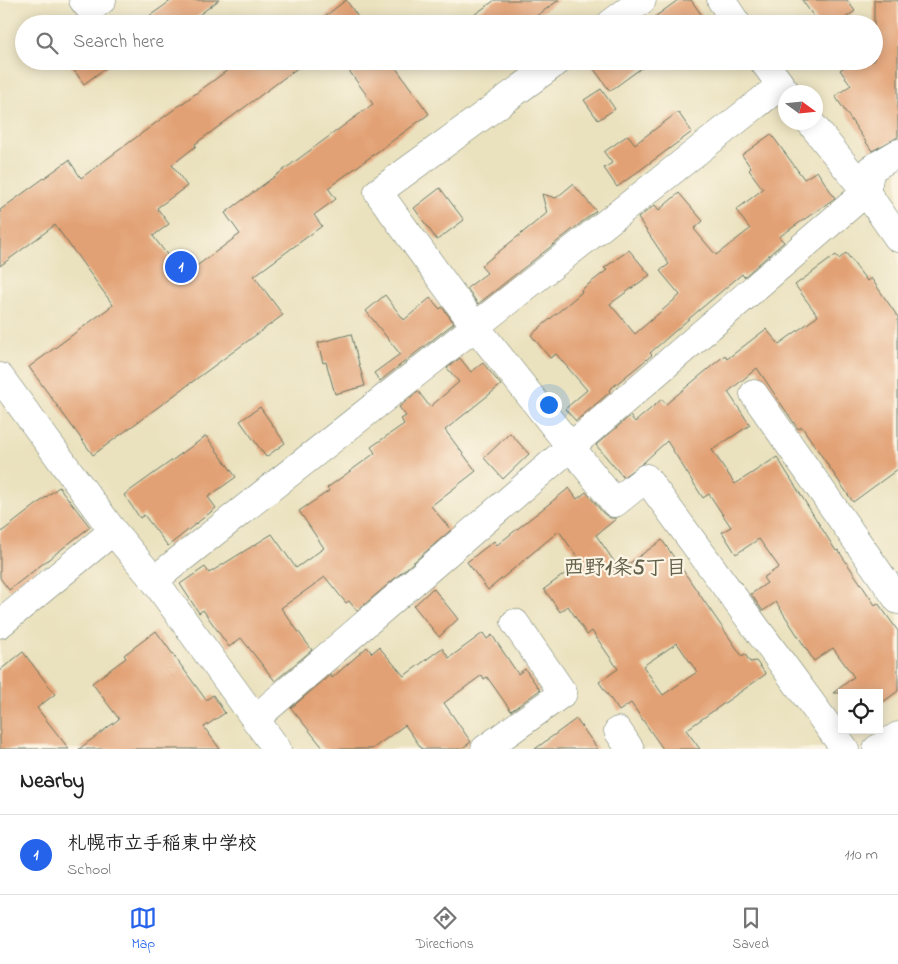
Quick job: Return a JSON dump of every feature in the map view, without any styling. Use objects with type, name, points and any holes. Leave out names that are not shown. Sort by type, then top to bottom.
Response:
[{"type":"street","points":[[84,0],[90,9],[102,0]]},
{"type":"street","points":[[721,0],[731,15]]},
{"type":"street","points":[[620,15],[634,2]]},
{"type":"street","points":[[546,70],[378,192],[475,326],[615,503],[646,478],[845,749]]},
{"type":"street","points":[[769,70],[780,85]]},
{"type":"street","points":[[154,580],[475,326],[778,93]]},
{"type":"street","points":[[816,130],[866,192],[898,238]]},
{"type":"street","points":[[255,719],[866,192],[871,169],[898,153]]},
{"type":"street","points":[[0,376],[113,531],[154,580],[276,749]]},
{"type":"street","points":[[754,394],[898,600]]},
{"type":"street","points":[[0,624],[113,531]]},
{"type":"street","points":[[485,749],[563,694],[515,623]]},
{"type":"street","points":[[877,749],[898,736]]},
{"type":"building","points":[[172,0],[219,0],[199,15],[151,15]]},
{"type":"building","points":[[346,0],[357,15],[327,15]]},
{"type":"building","points":[[495,0],[559,0],[538,15],[474,15]]},
{"type":"building","points":[[678,0],[691,0],[702,15],[657,15]]},
{"type":"building","points":[[802,0],[847,0],[855,11],[849,15],[813,15]]},
{"type":"building","points":[[874,0],[898,0],[898,137],[872,151],[835,96],[851,85],[840,70],[883,70],[883,15],[874,15]]},
{"type":"building","points":[[74,70],[103,70],[84,84]]},
{"type":"building","points":[[228,70],[295,70],[195,144],[196,146],[172,165],[187,186],[157,208],[169,224],[153,236],[183,276],[240,234],[225,213],[373,104],[348,70],[397,70],[429,114],[328,188],[336,199],[314,215],[322,226],[254,276],[283,315],[93,455],[29,367],[113,305],[55,225],[0,266],[0,210],[69,160],[81,178]]},
{"type":"building","points":[[595,70],[639,70],[610,91]]},
{"type":"building","points":[[601,89],[615,109],[598,120],[584,100]]},
{"type":"building","points":[[678,112],[692,132],[617,187],[604,168],[612,163],[604,152],[628,135],[635,144]]},
{"type":"building","points":[[771,134],[804,179],[817,171],[835,198],[779,237],[784,242],[744,277],[742,274],[691,317],[650,353],[652,355],[609,390],[610,392],[576,421],[565,409],[587,390],[556,354],[550,358],[531,335],[582,292],[581,290],[607,270],[604,268],[629,250],[650,275],[610,304],[635,334],[680,295],[660,271],[669,264],[638,218],[655,205],[659,210],[679,193],[703,221],[694,229],[716,255],[750,229],[736,210],[763,189],[749,170],[751,168],[742,155]]},
{"type":"building","points":[[573,184],[596,211],[478,304],[467,288],[487,273],[481,266],[547,213],[542,194],[556,198]]},
{"type":"building","points":[[440,188],[464,220],[437,240],[414,208]]},
{"type":"building","points":[[846,253],[867,281],[871,278],[898,317],[898,469],[853,502],[802,427],[798,429],[757,368],[728,392],[750,425],[712,450],[735,484],[777,457],[836,551],[838,550],[875,605],[878,603],[898,631],[898,691],[883,702],[883,689],[838,689],[854,677],[833,648],[814,661],[776,602],[763,611],[751,594],[767,583],[763,578],[779,567],[759,539],[736,554],[722,532],[731,527],[709,494],[703,498],[667,441],[643,463],[623,477],[596,445],[630,416],[635,422],[662,399],[666,404],[725,355],[727,359],[766,329],[779,344],[818,316],[795,285],[836,255],[839,259]]},
{"type":"building","points":[[385,295],[404,320],[430,298],[440,309],[442,307],[454,323],[380,381],[374,373],[400,354],[366,311]]},
{"type":"building","points":[[351,334],[365,386],[335,394],[326,362],[323,363],[318,343]]},
{"type":"building","points":[[460,358],[471,372],[483,363],[501,385],[445,430],[476,471],[431,506],[451,530],[357,611],[349,601],[346,603],[325,577],[281,608],[312,650],[275,681],[241,638],[229,647],[203,610],[199,613],[180,584],[205,567],[209,573],[272,534],[296,568],[324,548],[299,511],[329,491],[327,488],[375,453],[371,447],[404,424],[401,419],[406,416],[399,407],[418,391],[430,407],[459,382],[447,368]]},
{"type":"building","points":[[260,407],[285,443],[266,457],[240,421]]},
{"type":"building","points":[[510,433],[529,454],[503,479],[484,458]]},
{"type":"building","points":[[206,436],[236,477],[208,497],[216,508],[168,546],[144,515],[140,518],[124,495]]},
{"type":"building","points":[[59,487],[90,527],[9,590],[0,578],[0,533]]},
{"type":"building","points":[[569,488],[577,499],[586,492],[603,513],[610,518],[617,518],[596,535],[620,570],[662,540],[742,656],[745,654],[750,662],[756,661],[766,674],[686,730],[700,749],[663,749],[631,703],[619,711],[599,682],[618,669],[592,631],[587,635],[568,606],[560,612],[544,589],[581,562],[559,531],[488,590],[467,562],[494,541],[497,545]],"holes":[[[677,643],[697,672],[663,695],[643,666]]]},
{"type":"building","points":[[433,588],[458,619],[439,637],[414,606]]},
{"type":"building","points":[[156,631],[206,700],[213,695],[225,713],[204,727],[220,749],[79,749],[119,719],[92,683],[126,658],[124,655]]},
{"type":"building","points":[[483,633],[487,639],[492,635],[518,674],[525,669],[540,690],[511,711],[487,677],[484,679],[482,675],[444,703],[471,742],[461,749],[422,749],[405,725],[372,749],[324,749],[291,708],[330,675],[332,678],[367,647],[372,653],[379,647],[404,676],[442,648],[449,658]]},
{"type":"building","points":[[23,652],[55,694],[37,708],[69,749],[0,749],[0,670]]},
{"type":"building","points":[[576,719],[598,749],[535,749]]},
{"type":"place","name":"札幌市立手稲東中学校","points":[[181,267]]},
{"type":"district","name":"西野1条5丁目","points":[[625,569]]}]
